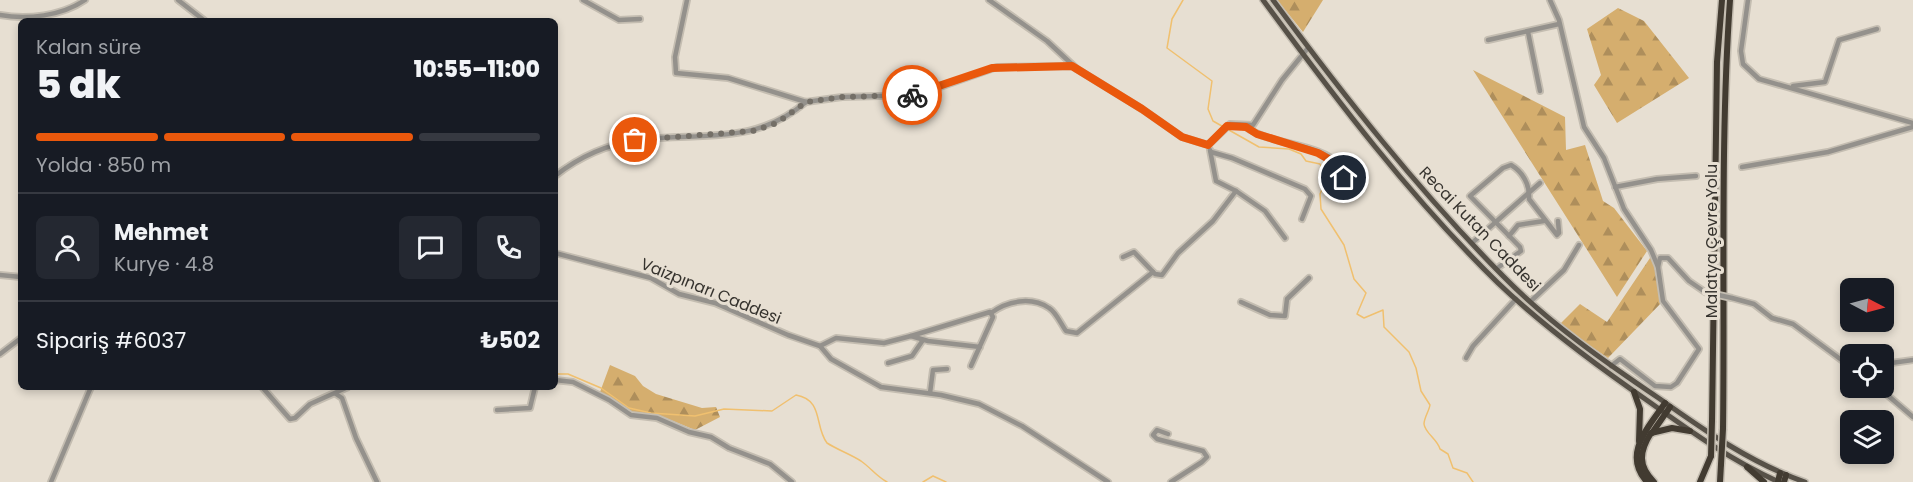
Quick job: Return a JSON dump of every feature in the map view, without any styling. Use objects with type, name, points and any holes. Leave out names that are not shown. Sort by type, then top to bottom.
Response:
[{"type":"highway","name":"Malatya Çevre Yolu","points":[[1700,482],[1711,456],[1717,73],[1722,0]]},
{"type":"highway","name":"Malatya Çevre Yolu","points":[[1720,482],[1723,429],[1723,208],[1730,0]]},
{"type":"highway","points":[[1634,392],[1641,415],[1636,462],[1647,482]]},
{"type":"highway","points":[[1638,442],[1668,405]]},
{"type":"highway","points":[[1654,482],[1647,474],[1641,460],[1642,451],[1663,412]]},
{"type":"highway","points":[[1651,433],[1672,428],[1690,431]]},
{"type":"highway","points":[[1747,467],[1764,482]]},
{"type":"highway","points":[[1778,482],[1784,477]]},
{"type":"main road","name":"Recai Kutan Caddesi","points":[[1263,0],[1395,172],[1516,299],[1600,368],[1634,392],[1747,467],[1778,482]]},
{"type":"main road","name":"Recai Kutan Caddesi","points":[[1273,0],[1401,167],[1496,269],[1611,366],[1668,405],[1784,477],[1805,482]]},
{"type":"street","points":[[0,15],[29,17],[70,8],[85,0]]},
{"type":"street","points":[[583,0],[619,20],[640,19]]},
{"type":"street","points":[[687,0],[675,57],[675,73],[728,78],[806,102],[842,97],[917,94],[997,67],[1072,66],[1182,137],[1208,145],[1216,182],[1236,191],[1270,216],[1285,238]]},
{"type":"street","points":[[989,0],[1047,41],[1077,69]]},
{"type":"street","points":[[1550,0],[1559,24],[1580,115],[1590,139],[1604,158],[1624,209],[1642,234],[1658,267],[1663,300],[1699,349],[1677,383],[1671,387],[1656,386],[1620,359],[1611,366]]},
{"type":"street","points":[[1748,0],[1742,51],[1743,64],[1766,82],[1913,123]]},
{"type":"street","points":[[180,1],[201,18]]},
{"type":"street","points":[[1488,40],[1559,24]]},
{"type":"street","points":[[1787,87],[1825,82],[1839,40],[1877,29]]},
{"type":"street","points":[[1528,32],[1540,91]]},
{"type":"street","points":[[1246,127],[1256,121],[1308,48]]},
{"type":"street","points":[[558,174],[588,154],[635,140],[726,135],[760,129],[785,118],[806,102]]},
{"type":"street","points":[[1208,145],[1227,126],[1246,127],[1257,134],[1318,153],[1339,165],[1344,178],[1338,190]]},
{"type":"street","points":[[1742,167],[1789,157],[1828,153],[1913,127]]},
{"type":"street","points":[[1211,152],[1232,158],[1305,189],[1311,196],[1302,219]]},
{"type":"street","points":[[1496,269],[1521,251],[1509,236],[1473,202],[1470,196],[1503,168],[1511,165],[1520,170],[1530,190],[1529,198],[1544,221],[1557,235],[1559,233],[1558,221]]},
{"type":"street","points":[[1615,187],[1657,178],[1696,176]]},
{"type":"street","points":[[1472,243],[1485,234],[1494,221],[1540,183]]},
{"type":"street","points":[[1123,257],[1134,252],[1153,272],[1158,276],[1162,275],[1178,253],[1213,221],[1236,191]]},
{"type":"street","points":[[1509,236],[1518,225],[1544,221]]},
{"type":"street","points":[[1531,300],[1550,280],[1564,270],[1578,245]]},
{"type":"street","name":"Vaizpınarı Caddesi","points":[[558,254],[651,278],[679,294],[714,303],[788,335],[820,346],[831,359],[868,382],[900,391],[930,393],[979,404],[1022,426],[1108,482]]},
{"type":"street","points":[[1658,267],[1660,258],[1668,258],[1689,281],[1705,292],[1754,304],[1772,318],[1793,324],[1840,359]]},
{"type":"street","points":[[820,346],[840,338],[884,344],[986,312],[991,313],[1002,304],[1031,300],[1051,308],[1066,331],[1077,333],[1153,272]]},
{"type":"street","points":[[0,275],[18,277]]},
{"type":"street","points":[[1241,302],[1270,315],[1285,316],[1287,299],[1309,278]]},
{"type":"street","points":[[1466,358],[1473,346],[1516,299]]},
{"type":"street","points":[[971,366],[993,317],[991,313]]},
{"type":"street","points":[[911,336],[922,340],[980,348]]},
{"type":"street","points":[[0,354],[18,340]]},
{"type":"street","points":[[888,363],[912,356],[922,340]]},
{"type":"street","points":[[1894,363],[1913,360]]},
{"type":"street","points":[[930,393],[933,370],[947,369]]},
{"type":"street","points":[[558,380],[573,382],[609,400],[631,415],[657,418],[689,432],[711,437],[729,448],[770,464],[792,482]]},
{"type":"street","points":[[51,482],[90,390]]},
{"type":"street","points":[[265,390],[290,419],[310,404],[343,390]]},
{"type":"street","points":[[497,410],[530,408],[535,390]]},
{"type":"street","points":[[336,394],[342,398],[356,438],[377,482]]},
{"type":"street","points":[[1891,398],[1913,417]]},
{"type":"street","points":[[1168,434],[1157,430],[1153,435],[1157,439],[1203,451],[1207,457],[1171,482]]},
{"type":"green space","points":[[1277,0],[1323,0],[1303,32]]},
{"type":"green space","points":[[1618,8],[1644,21],[1689,78],[1617,123],[1594,85],[1601,75],[1587,29]]},
{"type":"green space","points":[[1473,70],[1565,117],[1566,150],[1585,145],[1603,201],[1614,208],[1647,251],[1617,297]]},
{"type":"green space","points":[[1652,255],[1658,267],[1663,301],[1608,358],[1559,325],[1580,304],[1607,322]]},
{"type":"green space","points":[[610,365],[635,376],[643,386],[656,394],[702,408],[716,407],[720,417],[695,430],[663,417],[632,413],[600,392]]},
{"type":"waterway","points":[[1183,0],[1172,19],[1167,48],[1212,81],[1208,109],[1213,121],[1259,147],[1289,149],[1301,154],[1306,161],[1320,164],[1327,178],[1320,194],[1321,209],[1344,245],[1354,279],[1366,293],[1357,314],[1364,318],[1383,310],[1384,327],[1409,352],[1416,368],[1421,391],[1430,405],[1424,422],[1425,427],[1440,449],[1448,454],[1453,468],[1467,473],[1473,482]]},
{"type":"waterway","points":[[558,374],[568,374],[601,388],[629,408],[651,413],[695,416],[724,409],[772,411],[796,395],[811,402],[815,408],[827,443],[861,461],[887,482]]},
{"type":"waterway","points":[[923,482],[933,476],[946,482]]},
{"type":"way so far","points":[[635,140],[744,133],[777,123],[806,102],[842,97],[912,95]]},
{"type":"route","points":[[912,95],[992,68],[1065,68],[1072,66],[1142,109],[1185,139],[1208,145],[1230,124],[1246,127],[1257,134],[1318,153],[1339,165],[1344,178]]}]
